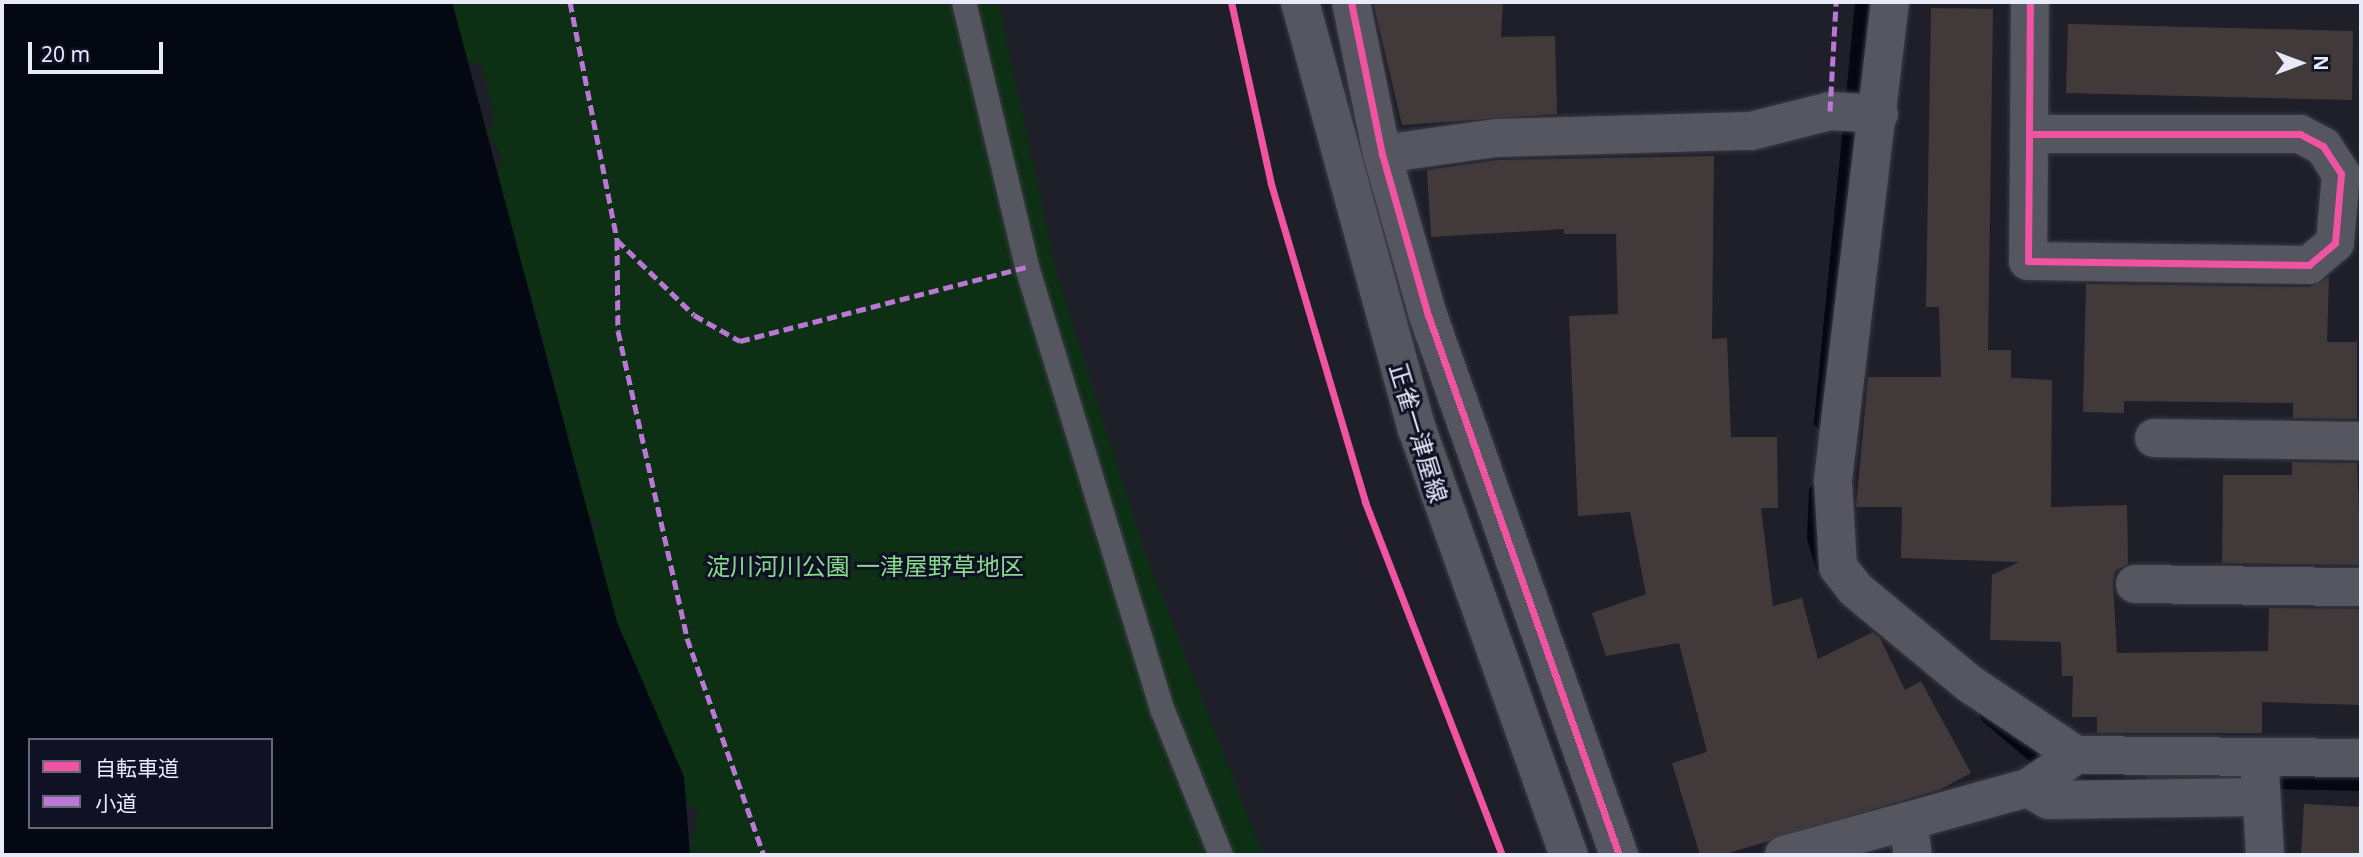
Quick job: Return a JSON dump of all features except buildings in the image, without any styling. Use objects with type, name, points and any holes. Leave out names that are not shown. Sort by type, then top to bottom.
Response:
[{"type":"street","name":"正雀一津屋線","points":[[1300,2],[1417,429],[1569,855]]},
{"type":"street","points":[[1352,2],[1382,154],[1432,328],[1619,855]]},
{"type":"street","points":[[1890,2],[1879,114],[1833,482],[1838,567],[1855,589],[1970,684],[2076,755],[2361,758]]},
{"type":"street","points":[[2029,134],[2300,134],[2323,146],[2341,174],[2335,243],[2309,265],[2028,261],[2030,2]]},
{"type":"street","points":[[1382,154],[1496,138],[1751,131],[1830,111],[1879,114]]},
{"type":"street","points":[[2154,439],[2361,441]]},
{"type":"street","points":[[2135,584],[2361,587]]},
{"type":"street","points":[[1784,855],[1910,838],[2028,788],[2076,755]]},
{"type":"street","points":[[2260,758],[2260,797],[2266,855]]},
{"type":"street","points":[[2028,788],[2049,800],[2260,797]]},
{"type":"lane","points":[[964,2],[1027,267],[1163,711],[1221,855]]},
{"type":"green space","name":"淀川河川公園 一津屋野草地区","points":[[426,2],[998,2],[1058,278],[1145,552],[1263,855],[689,855],[698,809],[660,797],[577,546],[597,525],[571,493],[566,429],[527,281],[487,204],[502,158],[487,131],[495,120],[481,64],[457,60]]},
{"type":"shaded area","points":[[2,2],[452,2],[617,622],[684,777],[690,855],[2,855]]},
{"type":"waterway","points":[[1821,422],[1862,2]]},
{"type":"waterway","points":[[1816,491],[1814,538],[1823,567]]},
{"type":"waterway","points":[[1987,716],[2039,760]]},
{"type":"waterway","points":[[2072,779],[2140,780]]},
{"type":"waterway","points":[[2276,782],[2361,784]]},
{"type":"marked path","points":[[570,2],[617,240],[618,331],[687,638],[764,855]]},
{"type":"marked path","points":[[1830,111],[1836,2]]},
{"type":"marked path","points":[[617,240],[694,315],[740,341],[1027,267]]},
{"type":"cycle path","points":[[1231,2],[1271,184],[1365,502],[1502,855]]},
{"type":"cycle path","points":[[1351,2],[1382,154],[1428,315],[1619,855]]},
{"type":"cycle path","points":[[2029,134],[2300,134],[2323,146],[2341,174],[2335,243],[2309,265],[2028,261],[2030,2]]}]
